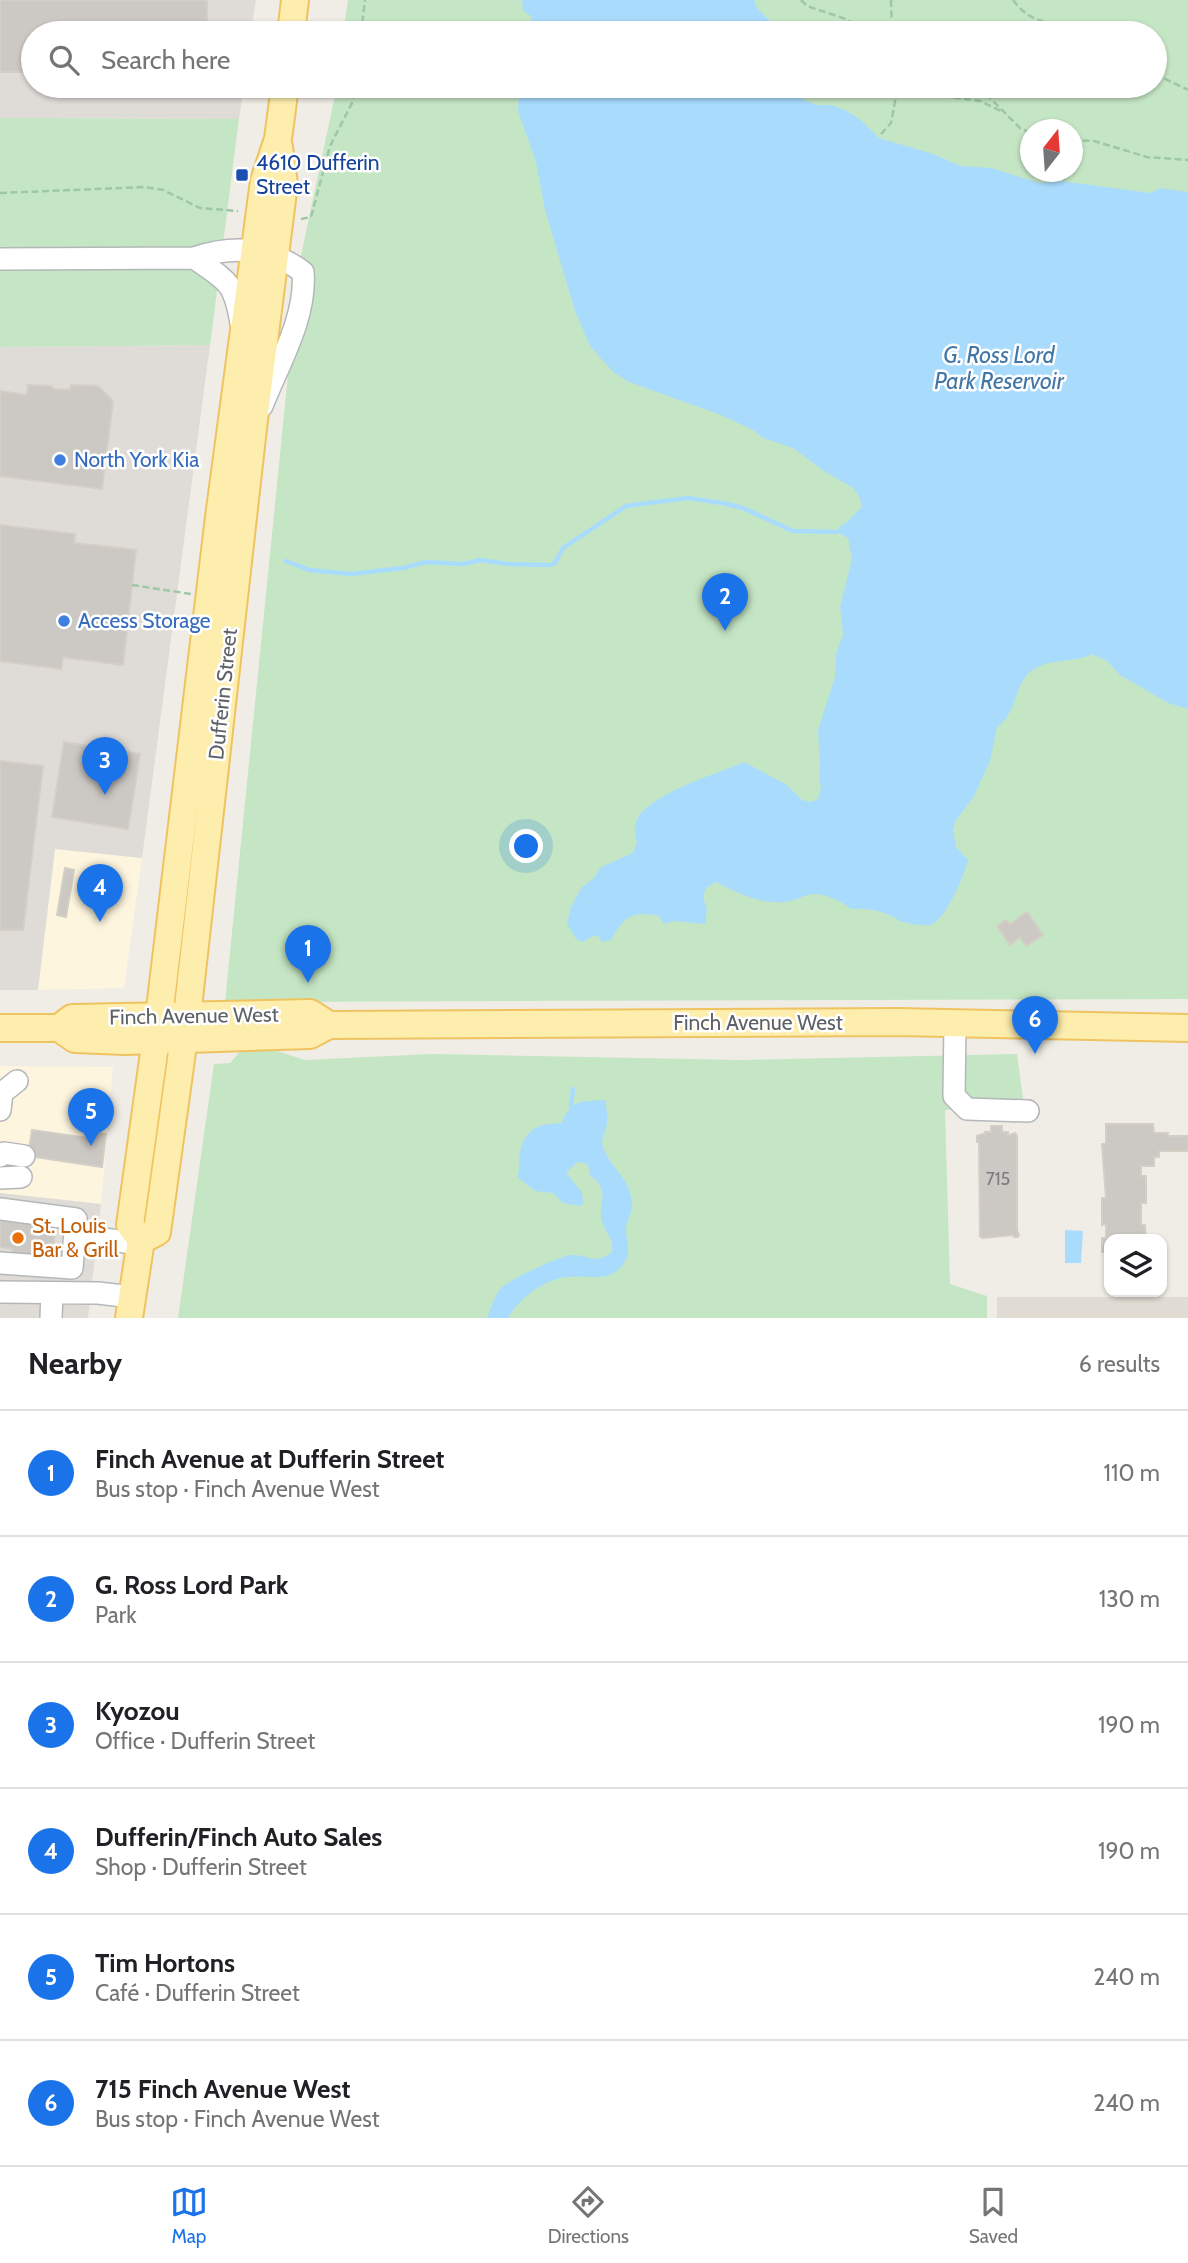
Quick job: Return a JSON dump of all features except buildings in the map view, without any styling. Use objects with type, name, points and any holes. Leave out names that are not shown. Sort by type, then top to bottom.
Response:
[{"type":"main road","points":[[292,21],[295,0]]},
{"type":"main road","name":"Dufferin Street","points":[[131,1308],[140,1242],[130,1225],[158,1029],[219,517],[243,337],[284,184],[278,139],[283,98]]},
{"type":"main road","name":"Dufferin Street","points":[[140,1242],[157,1232],[185,1028],[253,428],[266,253]]},
{"type":"main road","name":"Finch Avenue West","points":[[0,1028],[59,1028],[72,1018],[158,1029],[185,1028],[310,1013],[329,1025],[955,1023],[1188,1028]]},
{"type":"lane","points":[[0,259],[194,258],[211,252],[266,253]]},
{"type":"lane","points":[[194,258],[226,280],[237,296],[243,337]]},
{"type":"lane","points":[[955,1023],[954,1097],[967,1109],[1028,1111]]},
{"type":"lane","points":[[0,1110],[2,1093],[17,1082]]},
{"type":"lane","points":[[0,1156],[4,1153],[15,1170]]},
{"type":"lane","points":[[0,1209],[76,1219],[72,1268],[0,1263]]},
{"type":"lane","points":[[75,1235],[140,1242]]},
{"type":"lane","points":[[0,1292],[98,1293],[131,1308]]},
{"type":"lane","points":[[51,1318],[52,1293]]},
{"type":"path","points":[[362,21],[365,0]]},
{"type":"path","points":[[801,0],[807,6],[849,21]]},
{"type":"path","points":[[891,0],[892,21]]},
{"type":"path","points":[[1013,0],[1036,21]]},
{"type":"path","points":[[1167,80],[1188,90]]},
{"type":"path","points":[[290,219],[311,218],[330,146],[353,98]]},
{"type":"path","points":[[881,134],[891,123],[896,98]]},
{"type":"path","points":[[957,98],[980,101],[1004,112]]},
{"type":"path","points":[[990,98],[1020,128]]},
{"type":"path","points":[[1083,145],[1085,141],[1147,158],[1188,160]]},
{"type":"path","points":[[0,193],[144,187],[163,190],[200,208],[237,211]]},
{"type":"path","points":[[132,585],[195,594]]},
{"type":"shaded area","points":[[0,0],[256,0],[253,21],[21,21],[21,98],[242,98],[239,119],[0,118]]},
{"type":"shaded area","points":[[210,345],[142,858],[55,849],[38,990],[0,990],[0,347]]},
{"type":"shaded area","points":[[55,849],[142,858],[124,988],[38,990]]},
{"type":"shaded area","points":[[0,1066],[113,1067],[101,1204],[0,1193]]},
{"type":"shaded area","points":[[0,1193],[101,1204],[88,1318],[0,1318]]},
{"type":"shaded area","points":[[997,1297],[1188,1297],[1188,1318],[997,1318]]},
{"type":"green space","points":[[348,0],[1188,0],[1188,999],[225,1002],[299,265],[334,98],[1167,98],[1167,21],[345,21]]},
{"type":"green space","points":[[0,118],[239,119],[210,345],[0,347]]},
{"type":"green space","points":[[242,1049],[277,1051],[305,1060],[432,1054],[740,1060],[1017,1054],[1024,1106],[945,1110],[950,1284],[987,1296],[987,1318],[178,1318],[214,1064],[230,1063]]},
{"type":"water","points":[[522,0],[754,0],[757,8],[770,21],[532,21],[531,16],[523,11]]},
{"type":"water","name":"G. Ross Lord Park Reservoir","points":[[519,98],[801,98],[816,105],[831,105],[845,110],[862,121],[879,138],[933,154],[961,166],[991,168],[1020,177],[1020,182],[1068,182],[1151,193],[1160,188],[1188,192],[1188,709],[1168,703],[1120,675],[1107,661],[1092,654],[1044,664],[1030,672],[1008,715],[997,727],[990,761],[973,798],[956,820],[953,830],[956,847],[968,860],[948,907],[936,922],[917,925],[903,922],[872,910],[851,909],[835,899],[816,894],[788,902],[766,901],[740,894],[716,882],[706,888],[703,897],[707,909],[705,924],[674,921],[664,924],[659,916],[635,915],[620,926],[611,940],[602,942],[594,935],[583,942],[576,939],[567,924],[571,907],[582,887],[593,879],[601,867],[633,853],[637,842],[635,834],[638,817],[665,795],[744,762],[787,785],[802,800],[811,802],[818,799],[821,787],[818,730],[835,677],[836,654],[843,634],[840,607],[852,559],[848,538],[837,532],[840,526],[862,507],[853,488],[793,448],[763,438],[753,430],[721,415],[629,382],[613,372],[590,346],[575,311],[545,210],[536,162],[518,111]]},
{"type":"water","points":[[605,1100],[607,1125],[603,1147],[624,1179],[632,1203],[626,1226],[628,1249],[625,1261],[614,1273],[607,1276],[576,1276],[550,1281],[519,1303],[508,1318],[487,1318],[501,1288],[524,1274],[565,1256],[577,1255],[595,1259],[612,1252],[611,1239],[602,1221],[602,1191],[590,1175],[588,1164],[577,1162],[566,1173],[582,1192],[583,1204],[579,1206],[563,1203],[553,1193],[535,1191],[517,1177],[521,1148],[527,1135],[536,1128],[562,1123],[573,1105]]},
{"type":"water","points":[[1065,1230],[1083,1231],[1081,1263],[1065,1263]]},
{"type":"waterway","points":[[286,561],[309,570],[351,574],[403,568],[426,562],[463,564],[480,560],[550,565],[555,563],[563,548],[626,506],[688,498],[743,508],[793,531],[837,532]]},
{"type":"waterway","points":[[573,1089],[571,1106],[575,1111]]},
{"type":"place","name":"4610 Dufferin Street","points":[[242,175]]},
{"type":"place","name":"North York Kia","points":[[60,460]]},
{"type":"place","name":"Access Storage","points":[[64,621]]},
{"type":"place","name":"G. Ross Lord Park","points":[[725,631]]},
{"type":"place","name":"Kyozou","points":[[105,795]]},
{"type":"place","name":"Dufferin/Finch Auto Sales","points":[[100,922]]},
{"type":"place","name":"Finch Avenue at Dufferin Street","points":[[308,983]]},
{"type":"place","name":"715 Finch Avenue West","points":[[1035,1054]]},
{"type":"place","name":"Tim Hortons","points":[[91,1146]]},
{"type":"place","name":"St. Louis Bar & Grill","points":[[18,1238]]}]
